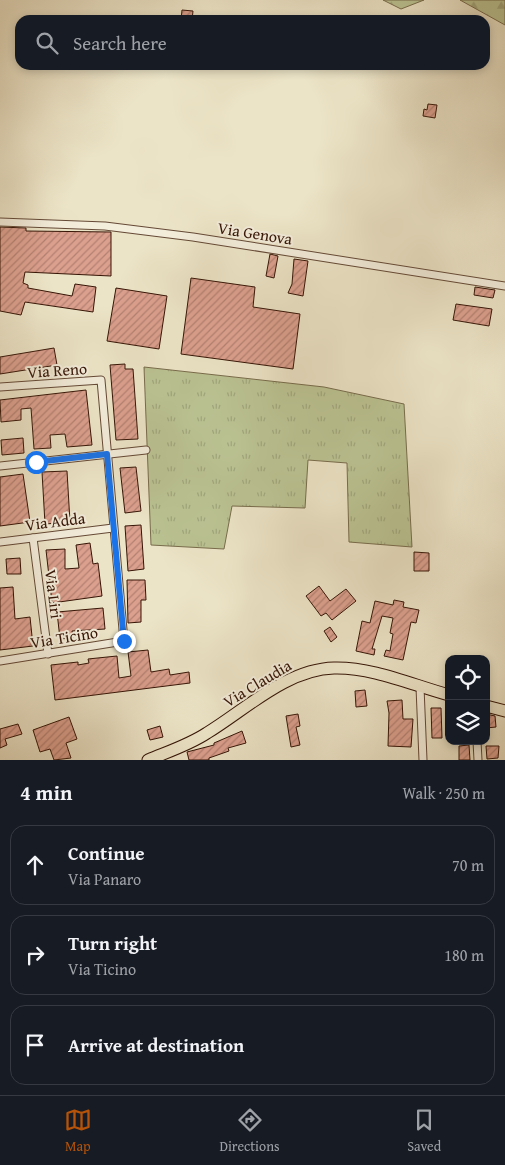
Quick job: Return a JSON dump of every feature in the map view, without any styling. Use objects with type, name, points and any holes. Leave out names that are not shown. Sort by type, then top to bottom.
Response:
[{"type":"main road","name":"Via Claudia","points":[[148,760],[204,735],[274,689],[302,674],[334,668],[362,671],[445,694]]},
{"type":"main road","points":[[490,707],[505,711]]},
{"type":"street","name":"Via Genova","points":[[0,222],[105,226],[192,237],[505,286]]},
{"type":"street","name":"Via Reno","points":[[0,387],[101,380],[107,454]]},
{"type":"street","points":[[0,466],[146,450]]},
{"type":"street","name":"Via Ticino","points":[[0,661],[124,641],[107,454]]},
{"type":"street","name":"Via Adda","points":[[0,542],[113,528]]},
{"type":"street","name":"Via Liri","points":[[33,538],[48,654]]},
{"type":"street","points":[[420,687],[423,760]]},
{"type":"street","points":[[477,745],[478,760]]},
{"type":"green space","points":[[383,0],[424,0],[401,9]]},
{"type":"green space","points":[[460,0],[505,0],[505,25]]},
{"type":"green space","points":[[144,367],[324,387],[404,404],[412,547],[349,542],[347,463],[308,460],[305,508],[232,506],[224,549],[151,545]]},
{"type":"building","points":[[182,10],[193,11],[193,15],[182,15]]},
{"type":"building","points":[[428,104],[437,105],[435,118],[423,116],[424,109],[427,110]]},
{"type":"building","points":[[0,227],[26,228],[26,231],[111,232],[111,276],[25,272],[23,283],[28,285],[28,288],[72,296],[75,284],[96,287],[93,312],[25,302],[21,315],[0,311]]},
{"type":"building","points":[[270,254],[278,256],[274,278],[266,276]]},
{"type":"building","points":[[294,259],[308,261],[303,296],[288,293],[292,284]]},
{"type":"building","points":[[191,278],[255,287],[253,307],[300,314],[293,369],[181,354]]},
{"type":"building","points":[[475,287],[495,290],[493,298],[474,295]]},
{"type":"building","points":[[116,288],[167,296],[159,349],[107,341]]},
{"type":"building","points":[[456,304],[492,309],[489,326],[453,320]]},
{"type":"building","points":[[54,348],[57,365],[0,374],[0,357]]},
{"type":"building","points":[[125,364],[125,369],[133,369],[138,439],[116,440],[110,365]]},
{"type":"building","points":[[86,390],[92,445],[67,447],[65,434],[50,435],[51,448],[34,449],[31,408],[21,409],[21,420],[1,422],[0,400]]},
{"type":"building","points":[[23,438],[24,453],[2,455],[1,440]]},
{"type":"building","points":[[136,467],[141,511],[125,513],[120,468]]},
{"type":"building","points":[[67,471],[70,522],[45,524],[42,472]]},
{"type":"building","points":[[23,474],[30,522],[0,526],[0,477]]},
{"type":"building","points":[[141,525],[144,569],[128,571],[125,526]]},
{"type":"building","points":[[90,543],[93,564],[98,563],[102,596],[52,603],[46,550],[65,549],[65,569],[79,568],[76,545]]},
{"type":"building","points":[[414,552],[429,553],[429,571],[414,571]]},
{"type":"building","points":[[20,558],[21,574],[7,574],[6,559]]},
{"type":"building","points":[[127,580],[145,580],[146,600],[141,600],[141,622],[128,623]]},
{"type":"building","points":[[319,586],[330,601],[346,589],[356,601],[332,620],[326,613],[321,616],[306,596]]},
{"type":"building","points":[[13,587],[15,619],[30,617],[33,646],[0,650],[0,588]]},
{"type":"building","points":[[394,600],[404,602],[403,607],[419,610],[416,623],[411,622],[403,660],[384,656],[386,650],[390,651],[393,634],[390,633],[393,618],[382,616],[372,649],[375,649],[374,655],[356,651],[362,621],[370,623],[375,601],[393,605]]},
{"type":"building","points":[[103,608],[105,629],[72,631],[73,638],[60,639],[57,612]]},
{"type":"building","points":[[330,627],[337,637],[331,642],[324,631]]},
{"type":"building","points":[[148,650],[151,672],[169,669],[170,675],[189,672],[190,683],[55,700],[51,665],[78,662],[78,665],[89,663],[88,659],[117,656],[119,678],[131,676],[128,652]]},
{"type":"building","points":[[365,690],[367,706],[356,707],[355,691]]},
{"type":"building","points":[[402,700],[403,719],[413,719],[411,747],[388,746],[389,713],[387,701]]},
{"type":"building","points":[[431,708],[441,708],[442,738],[432,738]]},
{"type":"building","points":[[298,714],[300,726],[296,727],[300,745],[291,747],[286,716]]},
{"type":"building","points":[[490,715],[495,716],[496,727],[490,728]]},
{"type":"building","points":[[69,717],[77,739],[66,743],[71,758],[54,760],[50,749],[40,752],[33,730]]},
{"type":"building","points":[[18,724],[22,734],[5,739],[7,745],[0,748],[0,729]]},
{"type":"building","points":[[160,726],[163,737],[150,740],[147,730]]},
{"type":"building","points":[[242,731],[246,743],[228,748],[229,751],[209,758],[209,760],[189,760],[187,752],[214,745],[214,743]]},
{"type":"building","points":[[469,745],[470,760],[459,760],[459,746]]},
{"type":"building","points":[[486,746],[499,746],[498,758],[487,759]]},
{"type":"route","points":[[36,462],[107,454],[124,641]]}]
